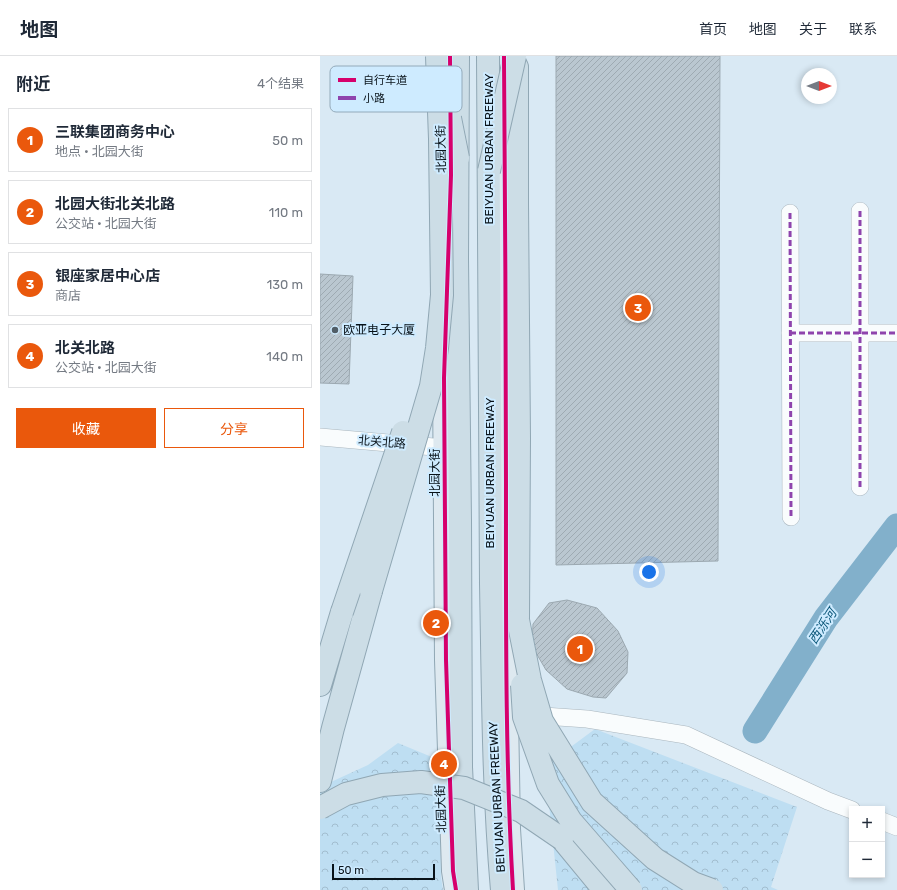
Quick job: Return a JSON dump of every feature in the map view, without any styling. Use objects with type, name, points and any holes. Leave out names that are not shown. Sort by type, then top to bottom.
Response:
[{"type":"highway","points":[[438,56],[440,66]]},
{"type":"highway","points":[[438,56],[438,66]]},
{"type":"highway","name":"BEIYUAN URBAN FREEWAY","points":[[488,56],[490,529],[497,834],[502,890]]},
{"type":"highway","points":[[489,171],[516,56]]},
{"type":"highway","points":[[516,56],[519,438],[518,620],[524,717],[548,784],[571,821],[631,890]]},
{"type":"highway","points":[[320,781],[371,591],[431,386],[438,348],[442,295],[439,112]]},
{"type":"highway","points":[[449,112],[458,158]]},
{"type":"highway","points":[[458,112],[461,767],[467,890]]},
{"type":"highway","points":[[320,685],[342,612],[421,378],[442,295]]},
{"type":"highway","points":[[518,620],[530,680],[542,722],[592,802],[655,859],[693,883],[712,890]]},
{"type":"highway","points":[[320,808],[346,794],[382,786],[421,782],[464,788],[521,811],[562,839],[604,890]]},
{"type":"main road","name":"北园大街","points":[[450,56],[450,66]]},
{"type":"main road","points":[[504,56],[507,713],[509,829],[512,890]]},
{"type":"main road","name":"北园大街","points":[[450,112],[451,175],[444,378],[446,660],[453,871],[456,890]]},
{"type":"street","points":[[860,211],[860,487]]},
{"type":"street","points":[[790,213],[791,517]]},
{"type":"street","points":[[790,333],[897,333]]},
{"type":"street","name":"北关北路","points":[[320,437],[445,448]]},
{"type":"street","points":[[507,713],[587,719],[686,735],[828,801],[849,809]]},
{"type":"street","points":[[885,822],[897,827]]},
{"type":"green space","points":[[595,729],[797,807],[771,887],[778,890],[558,890],[545,766]]},
{"type":"green space","points":[[398,743],[439,760],[441,877],[443,890],[320,890],[320,787],[368,765]]},
{"type":"building","points":[[556,56],[720,56],[718,561],[556,565]]},
{"type":"building","name":"欧亚电子大厦","points":[[320,274],[353,276],[349,384],[320,383]]},
{"type":"building","points":[[567,600],[597,608],[618,631],[628,652],[627,673],[606,698],[593,697],[567,689],[546,670],[532,646],[533,624],[549,603]]},
{"type":"waterway","name":"西泺河","points":[[755,731],[826,618],[897,526]]},
{"type":"marked path","points":[[860,211],[860,487]]},
{"type":"marked path","points":[[790,213],[791,517]]},
{"type":"marked path","points":[[790,333],[897,333]]},
{"type":"cycle path","points":[[450,56],[450,66]]},
{"type":"cycle path","points":[[504,56],[506,687],[510,839],[513,890]]},
{"type":"cycle path","points":[[450,112],[451,175],[444,378],[446,660],[453,871],[456,890]]},
{"type":"place","name":"银座家居中心店","points":[[638,308]]},
{"type":"place","name":"欧亚电子大厦","points":[[335,330]]},
{"type":"place","name":"北园大街北关北路","points":[[436,623]]},
{"type":"place","name":"三联集团商务中心","points":[[580,649]]},
{"type":"place","name":"北关北路","points":[[444,764]]}]
